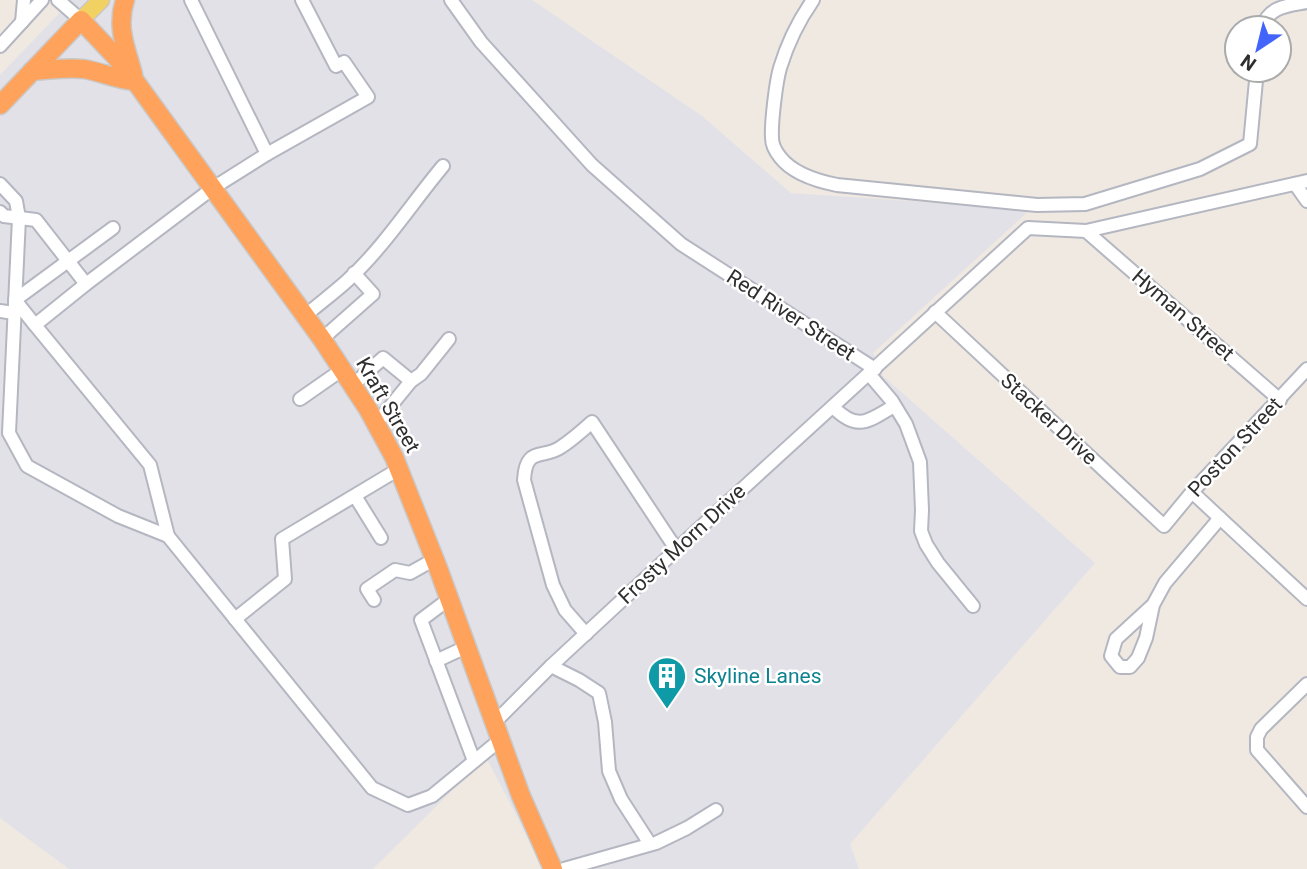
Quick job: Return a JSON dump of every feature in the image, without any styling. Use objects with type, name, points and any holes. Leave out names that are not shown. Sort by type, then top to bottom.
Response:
[{"type":"highway","points":[[32,71],[81,68],[135,81],[122,35],[121,17],[125,0]]},
{"type":"highway","points":[[0,105],[81,20]]},
{"type":"highway","name":"Kraft Street","points":[[81,20],[135,81],[306,315],[376,424],[399,469],[435,559],[497,732],[553,869]]},
{"type":"main road","points":[[81,20],[101,0]]},
{"type":"street","points":[[22,22],[24,0]]},
{"type":"street","points":[[0,46],[42,0]]},
{"type":"street","points":[[58,0],[81,20]]},
{"type":"street","points":[[191,0],[267,155]]},
{"type":"street","points":[[35,325],[213,188],[368,97],[344,62],[336,66],[302,0]]},
{"type":"street","name":"Red River Street","points":[[451,0],[481,42],[592,165],[681,244],[872,372],[1028,228],[1086,231],[1301,182]]},
{"type":"street","points":[[813,0],[779,69],[772,141],[779,156],[789,166],[815,180],[837,185],[1037,205],[1084,204],[1200,169],[1250,144],[1256,84]]},
{"type":"street","points":[[1270,14],[1276,9],[1307,2]]},
{"type":"street","points":[[306,315],[354,273],[443,166]]},
{"type":"street","points":[[1301,182],[1307,201]]},
{"type":"street","points":[[0,184],[16,201],[19,218],[9,433],[27,466],[118,516],[167,536]]},
{"type":"street","points":[[0,212],[4,216],[36,220],[86,284]]},
{"type":"street","points":[[0,312],[15,307],[68,261],[113,228]]},
{"type":"street","name":"Hyman Street","points":[[1086,231],[1280,400]]},
{"type":"street","points":[[322,339],[373,294],[354,273]]},
{"type":"street","points":[[15,307],[35,325],[150,465],[167,536]]},
{"type":"street","name":"Stacker Drive","points":[[935,312],[1164,526]]},
{"type":"street","points":[[376,424],[449,339]]},
{"type":"street","points":[[353,385],[383,358],[411,381]]},
{"type":"street","points":[[300,399],[343,369]]},
{"type":"street","name":"Poston Street","points":[[1164,526],[1192,492],[1307,369]]},
{"type":"street","points":[[872,372],[905,424],[919,462],[921,531],[926,544],[973,606]]},
{"type":"street","name":"Frosty Morn Drive","points":[[167,536],[372,788],[408,805],[432,796],[474,761],[551,666],[872,372]]},
{"type":"street","points":[[833,407],[843,416],[858,423],[894,406]]},
{"type":"street","points":[[586,634],[565,610],[553,585],[524,480],[525,467],[531,459],[541,453],[559,450],[592,422],[677,549]]},
{"type":"street","points":[[235,619],[285,579],[282,539],[399,469]]},
{"type":"street","points":[[1192,492],[1307,599]]},
{"type":"street","points":[[355,496],[381,538]]},
{"type":"street","points":[[1153,605],[1146,638],[1138,658],[1130,667],[1120,667],[1111,656],[1116,639],[1153,605],[1166,583],[1220,518]]},
{"type":"street","points":[[374,600],[367,589],[395,570],[410,573],[435,559]]},
{"type":"street","points":[[449,599],[421,620],[474,761]]},
{"type":"street","points":[[436,661],[466,647]]},
{"type":"street","points":[[551,666],[599,693],[605,722],[609,771],[621,799],[650,844]]},
{"type":"street","points":[[1307,684],[1261,729],[1257,737],[1257,750],[1307,807]]},
{"type":"street","points":[[564,869],[650,844],[687,828],[716,810]]},
{"type":"shaded area","points":[[72,0],[532,0],[702,116],[791,193],[1031,209],[873,353],[883,376],[1095,563],[850,844],[859,869],[544,869],[486,757],[373,869],[69,869],[0,818],[0,75]]},
{"type":"place","name":"Skyline Lanes","points":[[667,710]]}]
